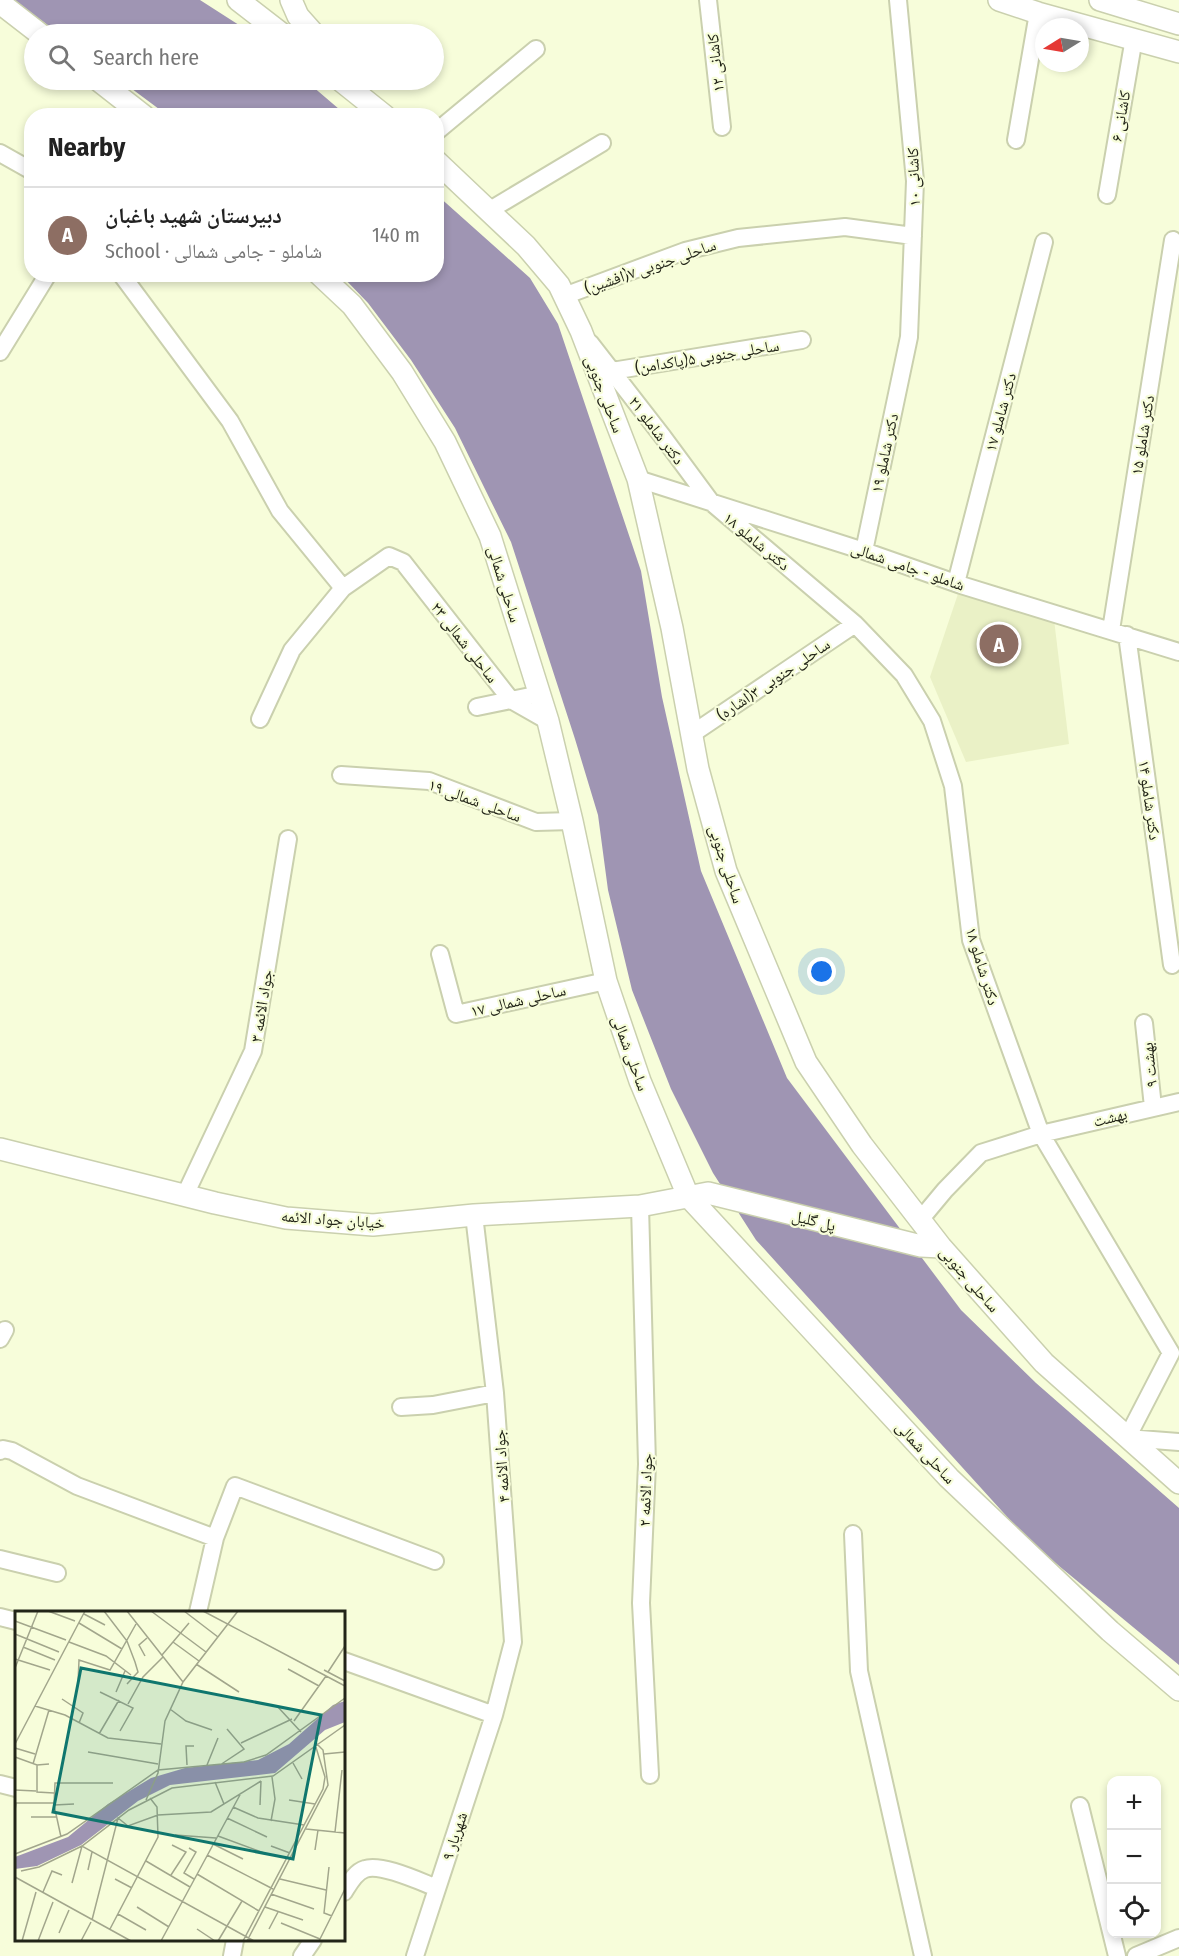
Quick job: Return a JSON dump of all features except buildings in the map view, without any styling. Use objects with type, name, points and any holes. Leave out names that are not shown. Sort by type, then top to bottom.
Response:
[{"type":"street","points":[[291,0],[298,16],[305,24]]},
{"type":"street","name":"کاشانی ۱۲","points":[[708,0],[722,127]]},
{"type":"street","name":"کاشانی ۱۰","points":[[897,0],[915,181],[909,337],[905,354]]},
{"type":"street","points":[[999,0],[1179,52]]},
{"type":"street","points":[[1100,0],[1179,24]]},
{"type":"street","points":[[240,1],[269,24]]},
{"type":"street","points":[[0,3],[27,24]]},
{"type":"street","points":[[1016,140],[1038,13]]},
{"type":"street","name":"کاشانی ۶","points":[[1107,195],[1134,38]]},
{"type":"street","points":[[444,125],[536,49]]},
{"type":"street","points":[[111,90],[134,108]]},
{"type":"street","points":[[353,90],[376,108]]},
{"type":"street","points":[[368,90],[378,108]]},
{"type":"street","points":[[490,210],[602,143]]},
{"type":"street","points":[[0,153],[24,166]]},
{"type":"street","name":"ساحلی جنوبی","points":[[444,168],[526,246],[559,285],[581,331],[638,479],[672,628],[698,769],[726,871],[806,1062],[862,1145],[920,1220],[931,1247],[1044,1363],[1179,1483]]},
{"type":"street","name":"ساحلی جنوبی ۷(افشین)","points":[[564,296],[685,251],[738,238],[845,227],[913,236]]},
{"type":"street","name":"دکتر شاملو ۱۵","points":[[1110,630],[1173,240]]},
{"type":"street","name":"دکتر شاملو ۱۷","points":[[956,583],[1044,242]]},
{"type":"street","points":[[0,352],[43,282]]},
{"type":"street","points":[[126,282],[230,421],[280,511],[343,588],[292,650],[260,719]]},
{"type":"street","name":"ساحلی شمالی","points":[[328,282],[352,305],[402,372],[445,442],[490,536],[548,721],[606,981],[640,1081],[698,1194],[949,1478],[1110,1631],[1179,1690]]},
{"type":"street","name":"دکتر شاملو ۲۱","points":[[581,331],[711,502]]},
{"type":"street","name":"ساحلی جنوبی ۵(پاکدامن)","points":[[612,371],[802,340]]},
{"type":"street","name":"دکتر شاملو ۱۹","points":[[864,551],[905,354]]},
{"type":"street","name":"شاملو - جامی شمالی","points":[[638,479],[864,551],[956,583],[1179,652]]},
{"type":"street","name":"دکتر شاملو ۱۸","points":[[711,502],[855,624],[904,675],[932,721],[953,786],[972,940],[1041,1134],[1171,1353],[1127,1438]]},
{"type":"street","name":"ساحلی شمالی ۲۳","points":[[343,588],[389,556],[403,562],[511,700],[548,721]]},
{"type":"street","name":"ساحلی جنوبی ۳(اشاره)","points":[[692,734],[855,624]]},
{"type":"street","name":"دکتر شاملو ۱۴","points":[[1127,635],[1172,965]]},
{"type":"street","points":[[477,707],[540,694]]},
{"type":"street","name":"ساحلی شمالی ۱۹","points":[[341,775],[429,781],[536,822],[572,821]]},
{"type":"street","name":"جواد الائمه ۳","points":[[185,1195],[253,1051],[288,839]]},
{"type":"street","name":"ساحلی شمالی ۱۷","points":[[440,954],[456,1014],[606,981]]},
{"type":"street","name":"بهشت ۹","points":[[1144,1023],[1153,1107]]},
{"type":"street","name":"بهشت","points":[[920,1220],[981,1153],[1041,1134],[1179,1102]]},
{"type":"street","name":"خیابان جواد الائمه","points":[[0,1149],[215,1203],[285,1218],[373,1226],[474,1215],[640,1206],[698,1194]]},
{"type":"street","name":"پل گلیل","points":[[698,1194],[931,1247]]},
{"type":"street","name":"جواد الائمه ۲","points":[[640,1206],[647,1464],[641,1603],[650,1775]]},
{"type":"street","name":"جواد الائمه ۴","points":[[474,1215],[495,1393],[513,1642],[494,1715]]},
{"type":"street","points":[[401,1407],[433,1405],[495,1393]]},
{"type":"street","points":[[1127,1438],[1179,1442]]},
{"type":"street","points":[[0,1450],[12,1451],[77,1486],[214,1538]]},
{"type":"street","points":[[198,1611],[214,1538],[235,1486],[435,1561]]},
{"type":"street","points":[[853,1534],[860,1671],[923,1956]]},
{"type":"street","points":[[0,1559],[57,1573]]},
{"type":"street","points":[[0,1617],[15,1621]]},
{"type":"street","points":[[345,1661],[494,1715]]},
{"type":"street","name":"شهریار ۹","points":[[415,1956],[494,1715]]},
{"type":"street","points":[[0,1784],[15,1788]]},
{"type":"street","points":[[1080,1806],[1117,1956]]},
{"type":"street","points":[[345,1890],[353,1878],[363,1869],[375,1867],[437,1887]]},
{"type":"street","points":[[1136,1956],[1179,1938]]},
{"type":"street","points":[[232,1956],[235,1941]]},
{"type":"street","points":[[302,1956],[312,1941]]},
{"type":"shaded area","points":[[13,0],[200,0],[237,24],[46,24]]},
{"type":"shaded area","points":[[133,90],[317,90],[338,108],[158,108]]},
{"type":"shaded area","points":[[444,201],[530,278],[558,324],[641,571],[662,697],[701,871],[787,1078],[961,1310],[1036,1383],[1179,1508],[1179,1665],[1030,1542],[756,1240],[713,1173],[671,1089],[632,990],[608,890],[598,815],[511,542],[455,428],[411,360],[368,303],[348,282],[444,282]]},
{"type":"shaded area","points":[[961,585],[1053,611],[1069,744],[966,762],[930,677]]},
{"type":"place","name":"دبیرستان شهید باغبان","points":[[999,644]]}]
